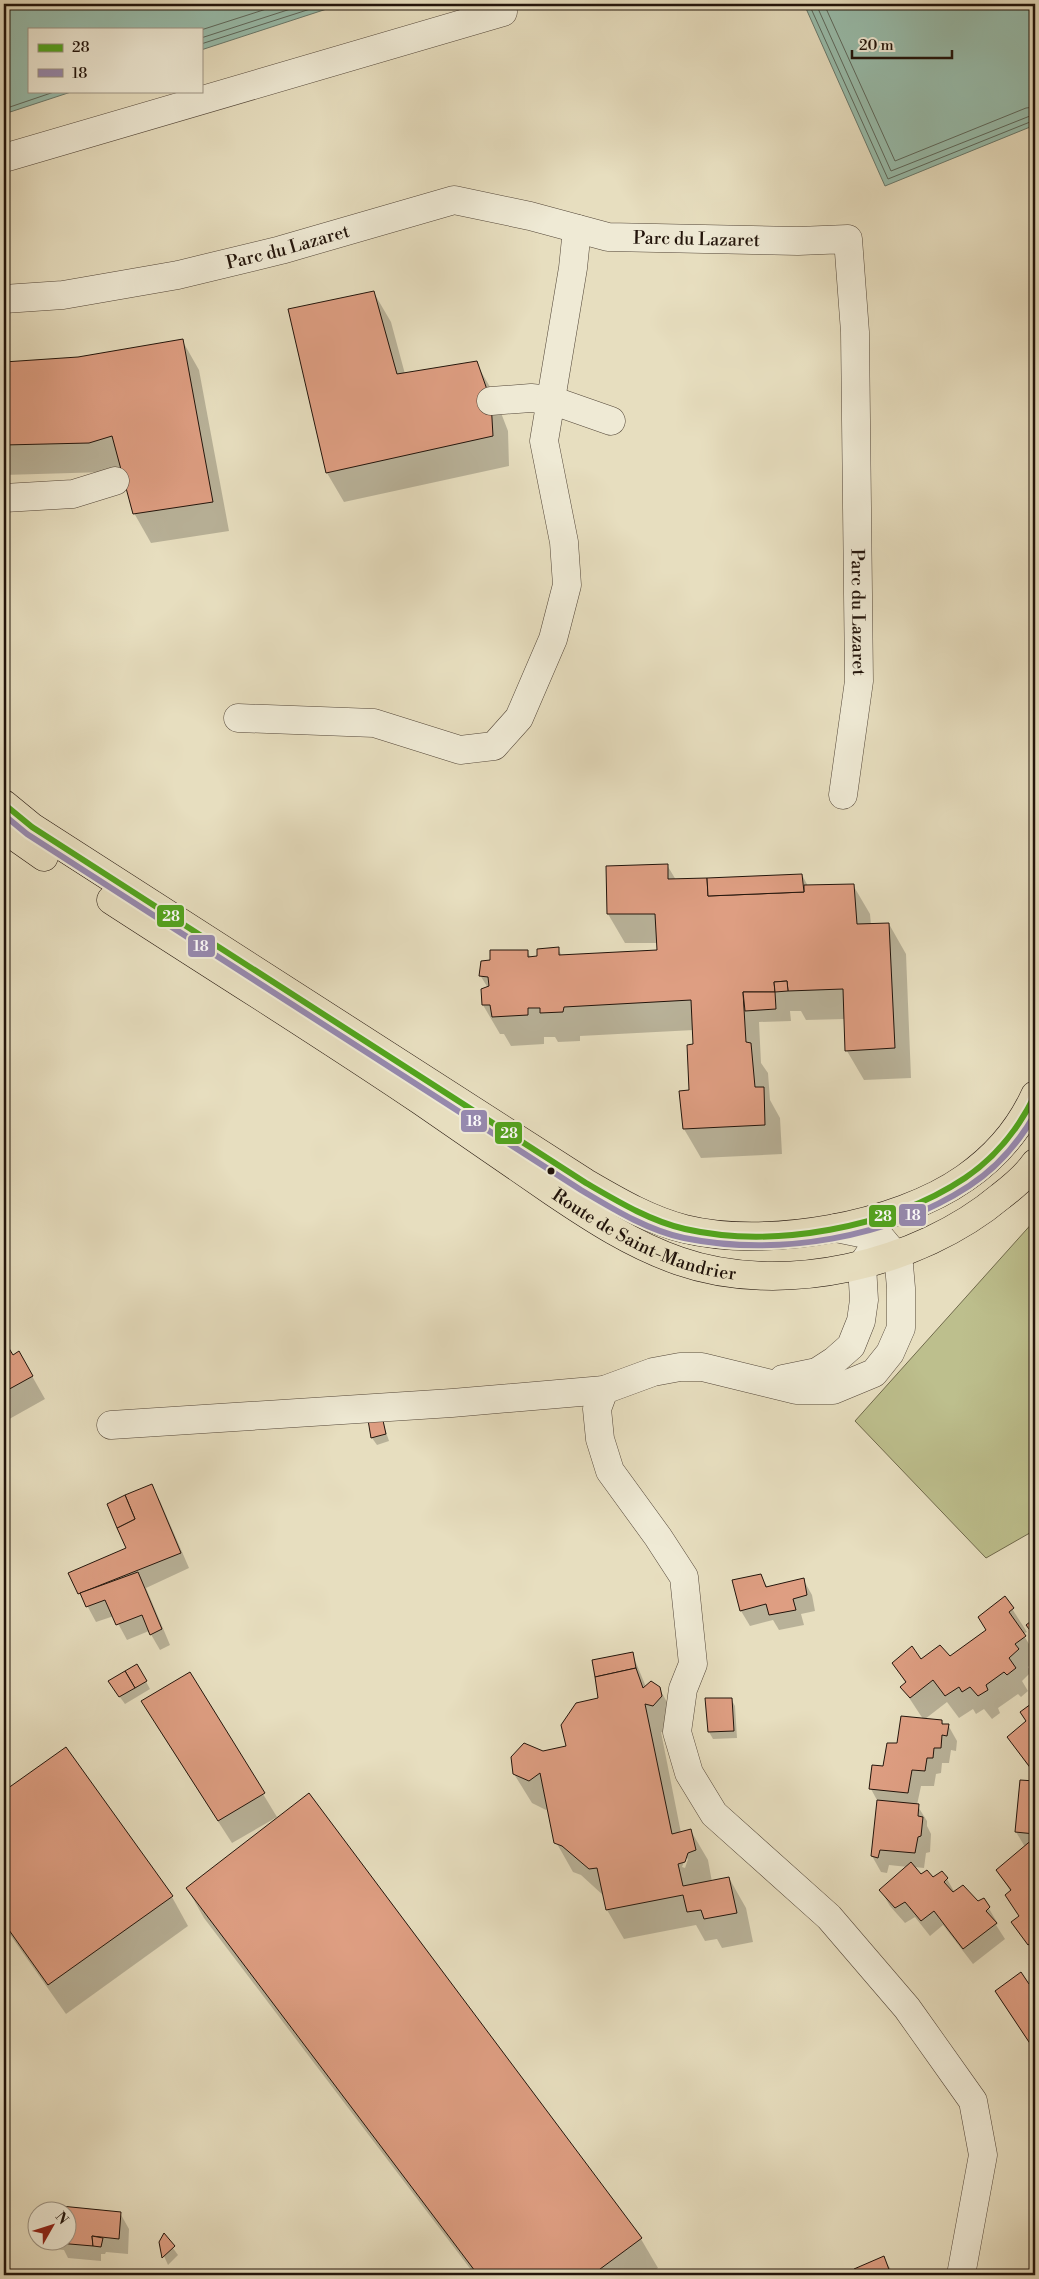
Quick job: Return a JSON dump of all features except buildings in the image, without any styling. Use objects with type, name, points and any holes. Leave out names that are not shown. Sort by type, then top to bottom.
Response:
[{"type":"main road","name":"Route de Saint-Mandrier","points":[[4,804],[57,843],[586,1183],[637,1212],[684,1229],[731,1236],[779,1235],[836,1228],[902,1209],[935,1196],[965,1178],[990,1158],[1027,1113],[1035,1095]]},
{"type":"main road","name":"Route de Saint-Mandrier","points":[[4,829],[420,1100],[599,1223],[639,1245],[679,1262],[727,1274],[769,1275],[817,1273],[862,1265],[888,1246],[940,1236],[981,1213],[1026,1175],[1035,1163]]},
{"type":"lane","points":[[4,158],[503,12]]},
{"type":"lane","name":"Parc du Lazaret","points":[[4,299],[62,295],[178,275],[282,250],[454,200],[530,216],[608,237],[798,241],[848,239],[855,332],[860,681],[843,795]]},
{"type":"lane","points":[[238,718],[374,723],[460,750],[494,746],[519,718],[553,638],[567,585],[564,542],[544,441],[573,268],[577,229]]},
{"type":"lane","points":[[492,401],[532,398],[551,400],[611,421]]},
{"type":"lane","points":[[4,498],[73,494],[115,481]]},
{"type":"lane","points":[[888,1246],[901,1223],[941,1204],[971,1185],[990,1158]]},
{"type":"lane","points":[[111,1425],[452,1403],[604,1390],[653,1372],[680,1367],[702,1367],[796,1390],[833,1390],[874,1373],[890,1353],[901,1328],[899,1265],[888,1246],[836,1228]]},
{"type":"lane","points":[[757,1382],[817,1372],[834,1362],[850,1346],[861,1321],[864,1300],[862,1265]]},
{"type":"lane","points":[[604,1390],[597,1409],[600,1439],[610,1471],[658,1536],[684,1577],[693,1664],[683,1689],[677,1732],[689,1773],[714,1814],[829,1917],[907,2008],[973,2101],[983,2156],[962,2275]]},
{"type":"shaded area","points":[[1035,1220],[1035,1530],[986,1558],[855,1421]]},
{"type":"water","points":[[4,4],[342,4],[202,50],[202,28],[28,28],[28,92],[71,92],[4,114]]},
{"type":"water","points":[[804,4],[1035,4],[1035,125],[885,186]]},
{"type":"transit line","name":"28","points":[[4,804],[32,827],[586,1183],[634,1210],[659,1221],[685,1229],[719,1235],[792,1235],[830,1230],[902,1210],[935,1195],[965,1178],[987,1161],[1006,1141],[1022,1119],[1035,1095]]},
{"type":"transit line","name":"18","points":[[4,815],[27,834],[581,1190],[631,1218],[670,1234],[720,1243],[794,1244],[832,1239],[904,1219],[938,1204],[969,1186],[989,1171],[1022,1135],[1035,1114]]}]
